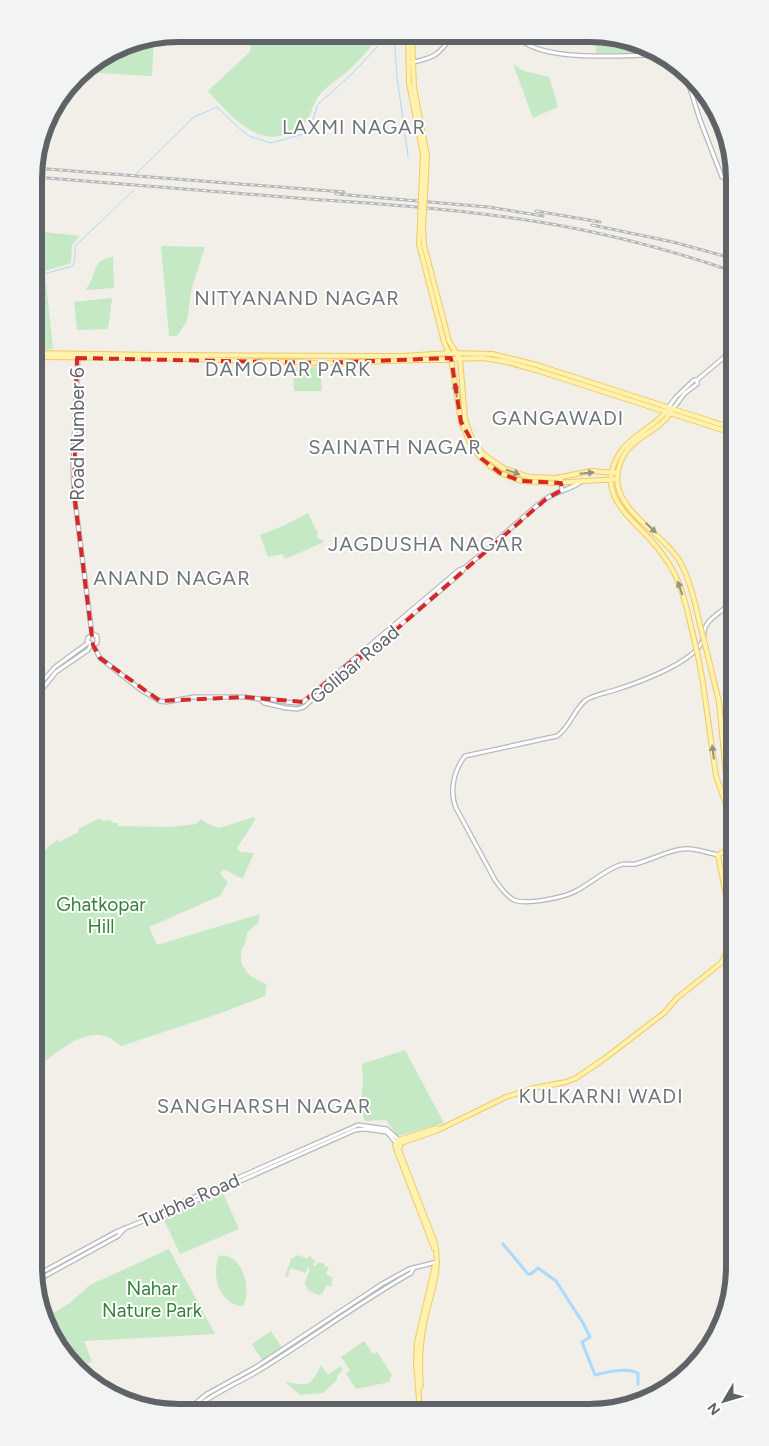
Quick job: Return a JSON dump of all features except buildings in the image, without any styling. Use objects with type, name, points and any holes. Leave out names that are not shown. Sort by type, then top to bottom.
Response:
[{"type":"main road","points":[[408,42],[422,138],[427,156],[422,224],[424,245],[444,333],[444,342],[451,358],[458,410],[464,431],[471,445],[491,467],[500,473],[521,481],[561,483],[617,479]]},
{"type":"main road","points":[[410,63],[412,42]]},
{"type":"main road","points":[[444,333],[460,359],[464,409],[468,431],[483,454],[494,463],[515,473],[544,478],[586,472],[618,473]]},
{"type":"main road","points":[[431,354],[439,350],[444,342]]},
{"type":"main road","points":[[42,358],[78,355],[388,356],[449,352],[492,354],[583,380],[669,411]]},
{"type":"main road","points":[[42,353],[322,363],[483,358],[536,370],[725,428]]},
{"type":"main road","points":[[458,410],[464,409]]},
{"type":"main road","points":[[669,411],[646,429],[624,451],[611,473],[610,479],[614,496],[624,513],[662,553],[674,571],[698,656],[706,699],[716,776],[726,805]]},
{"type":"main road","points":[[631,443],[650,433],[663,423],[669,411]]},
{"type":"main road","points":[[646,429],[650,433]]},
{"type":"main road","points":[[624,451],[617,479],[619,492],[623,500],[631,511],[671,548],[684,569],[718,697],[726,775]]},
{"type":"main road","points":[[685,605],[694,602]]},
{"type":"main road","points":[[706,699],[718,697]]},
{"type":"main road","points":[[726,850],[718,855],[726,896]]},
{"type":"main road","points":[[420,1404],[421,1342],[437,1275],[436,1262],[434,1249],[396,1149],[399,1143],[439,1129],[506,1098],[534,1088],[566,1082],[576,1078],[664,1013],[677,998],[721,963],[726,955]]},
{"type":"street","points":[[410,63],[432,58],[448,42]]},
{"type":"street","points":[[525,42],[543,51],[575,56],[646,55]]},
{"type":"street","points":[[689,85],[722,177],[726,179]]},
{"type":"street","name":"Road Number 6","points":[[78,355],[73,475],[92,634]]},
{"type":"street","points":[[669,411],[683,390],[726,356]]},
{"type":"street","points":[[560,477],[562,490]]},
{"type":"street","name":"Golibar Road","points":[[91,644],[100,658],[141,690],[160,701],[166,702],[194,697],[244,697],[260,699],[264,703],[297,709],[306,705],[334,678],[546,499],[562,490],[577,486],[584,480]]},
{"type":"street","points":[[718,855],[690,849],[670,852],[635,864],[623,864],[603,872],[572,893],[539,900],[517,901],[511,899],[501,889],[456,808],[452,796],[455,775],[460,762],[465,756],[557,736],[566,730],[579,707],[586,700],[658,674],[675,665],[699,648],[703,642],[704,628],[708,622],[726,607]]},
{"type":"street","points":[[42,689],[56,672],[76,655],[91,644],[97,643],[97,636],[92,634],[88,638],[91,644]]},
{"type":"street","points":[[42,682],[55,668],[76,655]]},
{"type":"street","name":"Turbhe Road","points":[[43,1272],[126,1227],[358,1125],[390,1131],[399,1143]]},
{"type":"street","points":[[154,1216],[157,1218],[355,1130],[365,1129],[387,1132],[399,1143]]},
{"type":"street","points":[[43,1276],[118,1236],[126,1227]]},
{"type":"street","points":[[195,1404],[208,1394],[256,1367],[382,1284],[409,1269],[436,1262]]},
{"type":"street","points":[[200,1404],[213,1394],[263,1368],[387,1286],[411,1273],[413,1269]]},
{"type":"highlighted area","points":[[77,358],[322,363],[451,358],[461,422],[482,459],[500,473],[521,481],[561,483],[562,490],[546,499],[383,641],[360,658],[358,656],[303,702],[244,697],[160,701],[100,658],[93,645],[74,493]]},
{"type":"green space","points":[[251,42],[375,42],[354,65],[321,93],[310,115],[303,124],[289,133],[275,137],[262,135],[250,130],[228,112],[208,91],[250,52]]},
{"type":"green space","points":[[595,43],[616,45],[641,53],[596,53]]},
{"type":"green space","points":[[154,45],[152,76],[98,73],[98,70],[111,61],[127,53]]},
{"type":"green space","points":[[513,64],[524,71],[549,77],[558,107],[533,118]]},
{"type":"green space","points":[[42,232],[80,236],[72,245],[71,263],[42,272]]},
{"type":"green space","name":"DAMODAR PARK","points":[[161,246],[205,247],[192,287],[187,321],[177,336],[169,336]]},
{"type":"green space","points":[[113,257],[114,288],[85,290],[100,261]]},
{"type":"green space","points":[[45,275],[53,349],[42,350],[42,276]]},
{"type":"green space","points":[[112,298],[108,329],[77,330],[74,302]]},
{"type":"green space","points":[[293,367],[320,367],[322,391],[294,391]]},
{"type":"green space","points":[[308,513],[318,534],[316,536],[324,542],[285,559],[282,554],[268,557],[260,535]]},
{"type":"green space","name":"Ghatkopar Hill","points":[[254,817],[255,820],[237,848],[240,852],[254,853],[243,878],[223,870],[220,874],[228,882],[220,896],[149,927],[157,945],[260,914],[258,923],[247,933],[245,944],[241,951],[241,963],[249,975],[267,985],[265,996],[218,1014],[121,1046],[108,1037],[98,1035],[78,1039],[42,1063],[42,850],[47,850],[57,840],[59,842],[79,832],[78,829],[100,818],[102,821],[111,820],[112,823],[118,823],[118,826],[170,827],[197,824],[201,819],[219,828]]},
{"type":"green space","points":[[405,1050],[444,1123],[398,1136],[386,1120],[365,1121],[361,1105],[362,1064]]},
{"type":"green space","points":[[222,1191],[239,1229],[180,1254],[164,1218]]},
{"type":"green space","name":"Nahar Nature Park","points":[[169,1249],[215,1334],[84,1341],[92,1362],[83,1364],[66,1343],[51,1314],[70,1303],[90,1285]]},
{"type":"green space","points":[[298,1255],[308,1259],[311,1256],[316,1261],[313,1264],[315,1266],[318,1263],[323,1263],[326,1267],[329,1266],[326,1274],[333,1278],[331,1287],[327,1285],[322,1294],[318,1295],[308,1290],[305,1283],[310,1268],[308,1267],[306,1273],[290,1268],[288,1276],[285,1277],[291,1259]]},
{"type":"green space","points":[[219,1256],[227,1256],[233,1259],[243,1273],[247,1290],[243,1306],[228,1300],[219,1288],[216,1272]]},
{"type":"green space","points":[[271,1331],[282,1348],[263,1362],[252,1344]]},
{"type":"green space","points":[[364,1341],[373,1354],[377,1352],[392,1375],[389,1382],[356,1389],[346,1374],[350,1370],[341,1357]]},
{"type":"green space","points":[[321,1365],[328,1375],[341,1366],[343,1370],[337,1376],[337,1380],[323,1393],[300,1395],[285,1382],[307,1384],[314,1378]]},
{"type":"waterway","points":[[136,174],[194,117],[217,107],[249,136],[271,143],[304,134],[309,131],[318,104],[351,75],[382,42]]},
{"type":"waterway","points":[[394,42],[397,77],[408,156]]},
{"type":"waterway","points":[[42,274],[73,266],[76,245],[133,191]]},
{"type":"waterway","points":[[503,1244],[528,1274],[531,1274],[538,1268],[556,1281],[590,1337],[582,1342],[595,1375],[617,1371],[633,1371],[638,1373],[638,1384]]},
{"type":"railway","points":[[43,169],[344,192]]},
{"type":"railway","points":[[42,178],[495,215],[580,229],[625,239],[726,269]]},
{"type":"railway","points":[[336,194],[488,207],[543,216]]},
{"type":"railway","points":[[536,211],[600,222]]},
{"type":"railway","points":[[592,225],[673,242],[726,257]]},
{"type":"district","name":"LAXMI NAGAR","points":[[354,127]]},
{"type":"district","name":"NITYANAND NAGAR","points":[[297,298]]},
{"type":"district","name":"DAMODAR PARK","points":[[288,369]]},
{"type":"district","name":"GANGAWADI","points":[[558,418]]},
{"type":"district","name":"SAINATH NAGAR","points":[[395,447]]},
{"type":"district","name":"JAGDUSHA NAGAR","points":[[426,544]]},
{"type":"district","name":"ANAND NAGAR","points":[[172,578]]},
{"type":"district","name":"KULKARNI WADI","points":[[601,1096]]},
{"type":"district","name":"SANGHARSH NAGAR","points":[[264,1106]]}]
